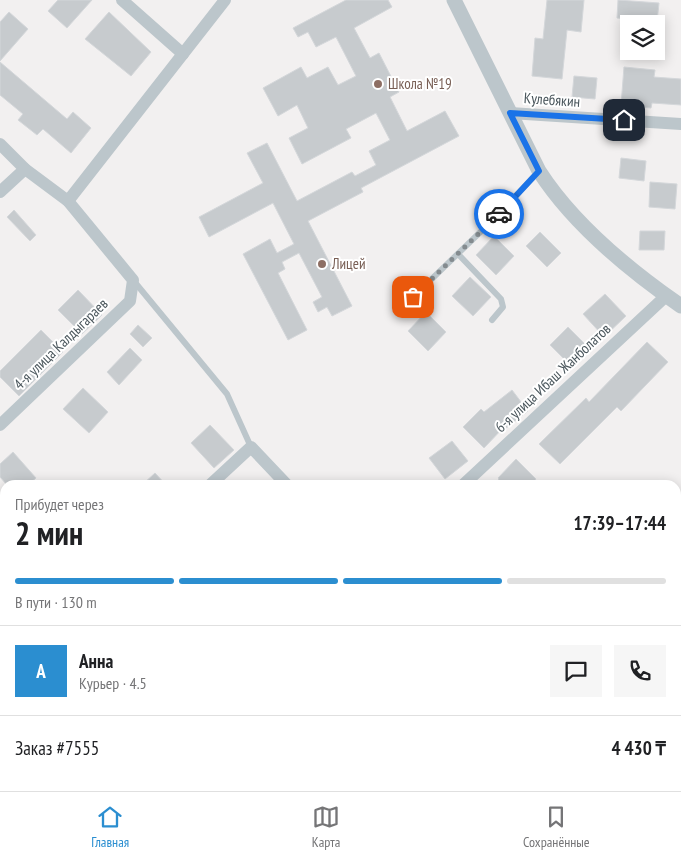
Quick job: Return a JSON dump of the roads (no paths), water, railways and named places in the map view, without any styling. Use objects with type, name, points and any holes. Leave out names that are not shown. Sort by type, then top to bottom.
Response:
[{"type":"street","points":[[122,0],[183,54]]},
{"type":"street","points":[[68,201],[225,0]]},
{"type":"street","points":[[454,0],[539,171],[555,196],[585,228],[666,296],[680,305]]},
{"type":"street","name":"Кулебякин","points":[[510,113],[681,124]]},
{"type":"street","points":[[0,144],[25,169],[68,201],[133,280]]},
{"type":"street","points":[[0,192],[25,169]]},
{"type":"street","name":"4-я улица Калдыгараев","points":[[0,425],[130,300],[133,280]]},
{"type":"street","name":"6-я улица Ибаш Жанболатов","points":[[468,480],[666,296]]},
{"type":"street","points":[[215,480],[251,447],[282,480]]},
{"type":"lane","points":[[413,297],[498,215],[539,171]]},
{"type":"lane","points":[[458,254],[501,299],[503,306],[492,320]]},
{"type":"lane","points":[[133,280],[227,394],[251,447]]},
{"type":"place","name":"Школа №19","points":[[378,84]]},
{"type":"place","name":"Лицей","points":[[322,264]]}]
